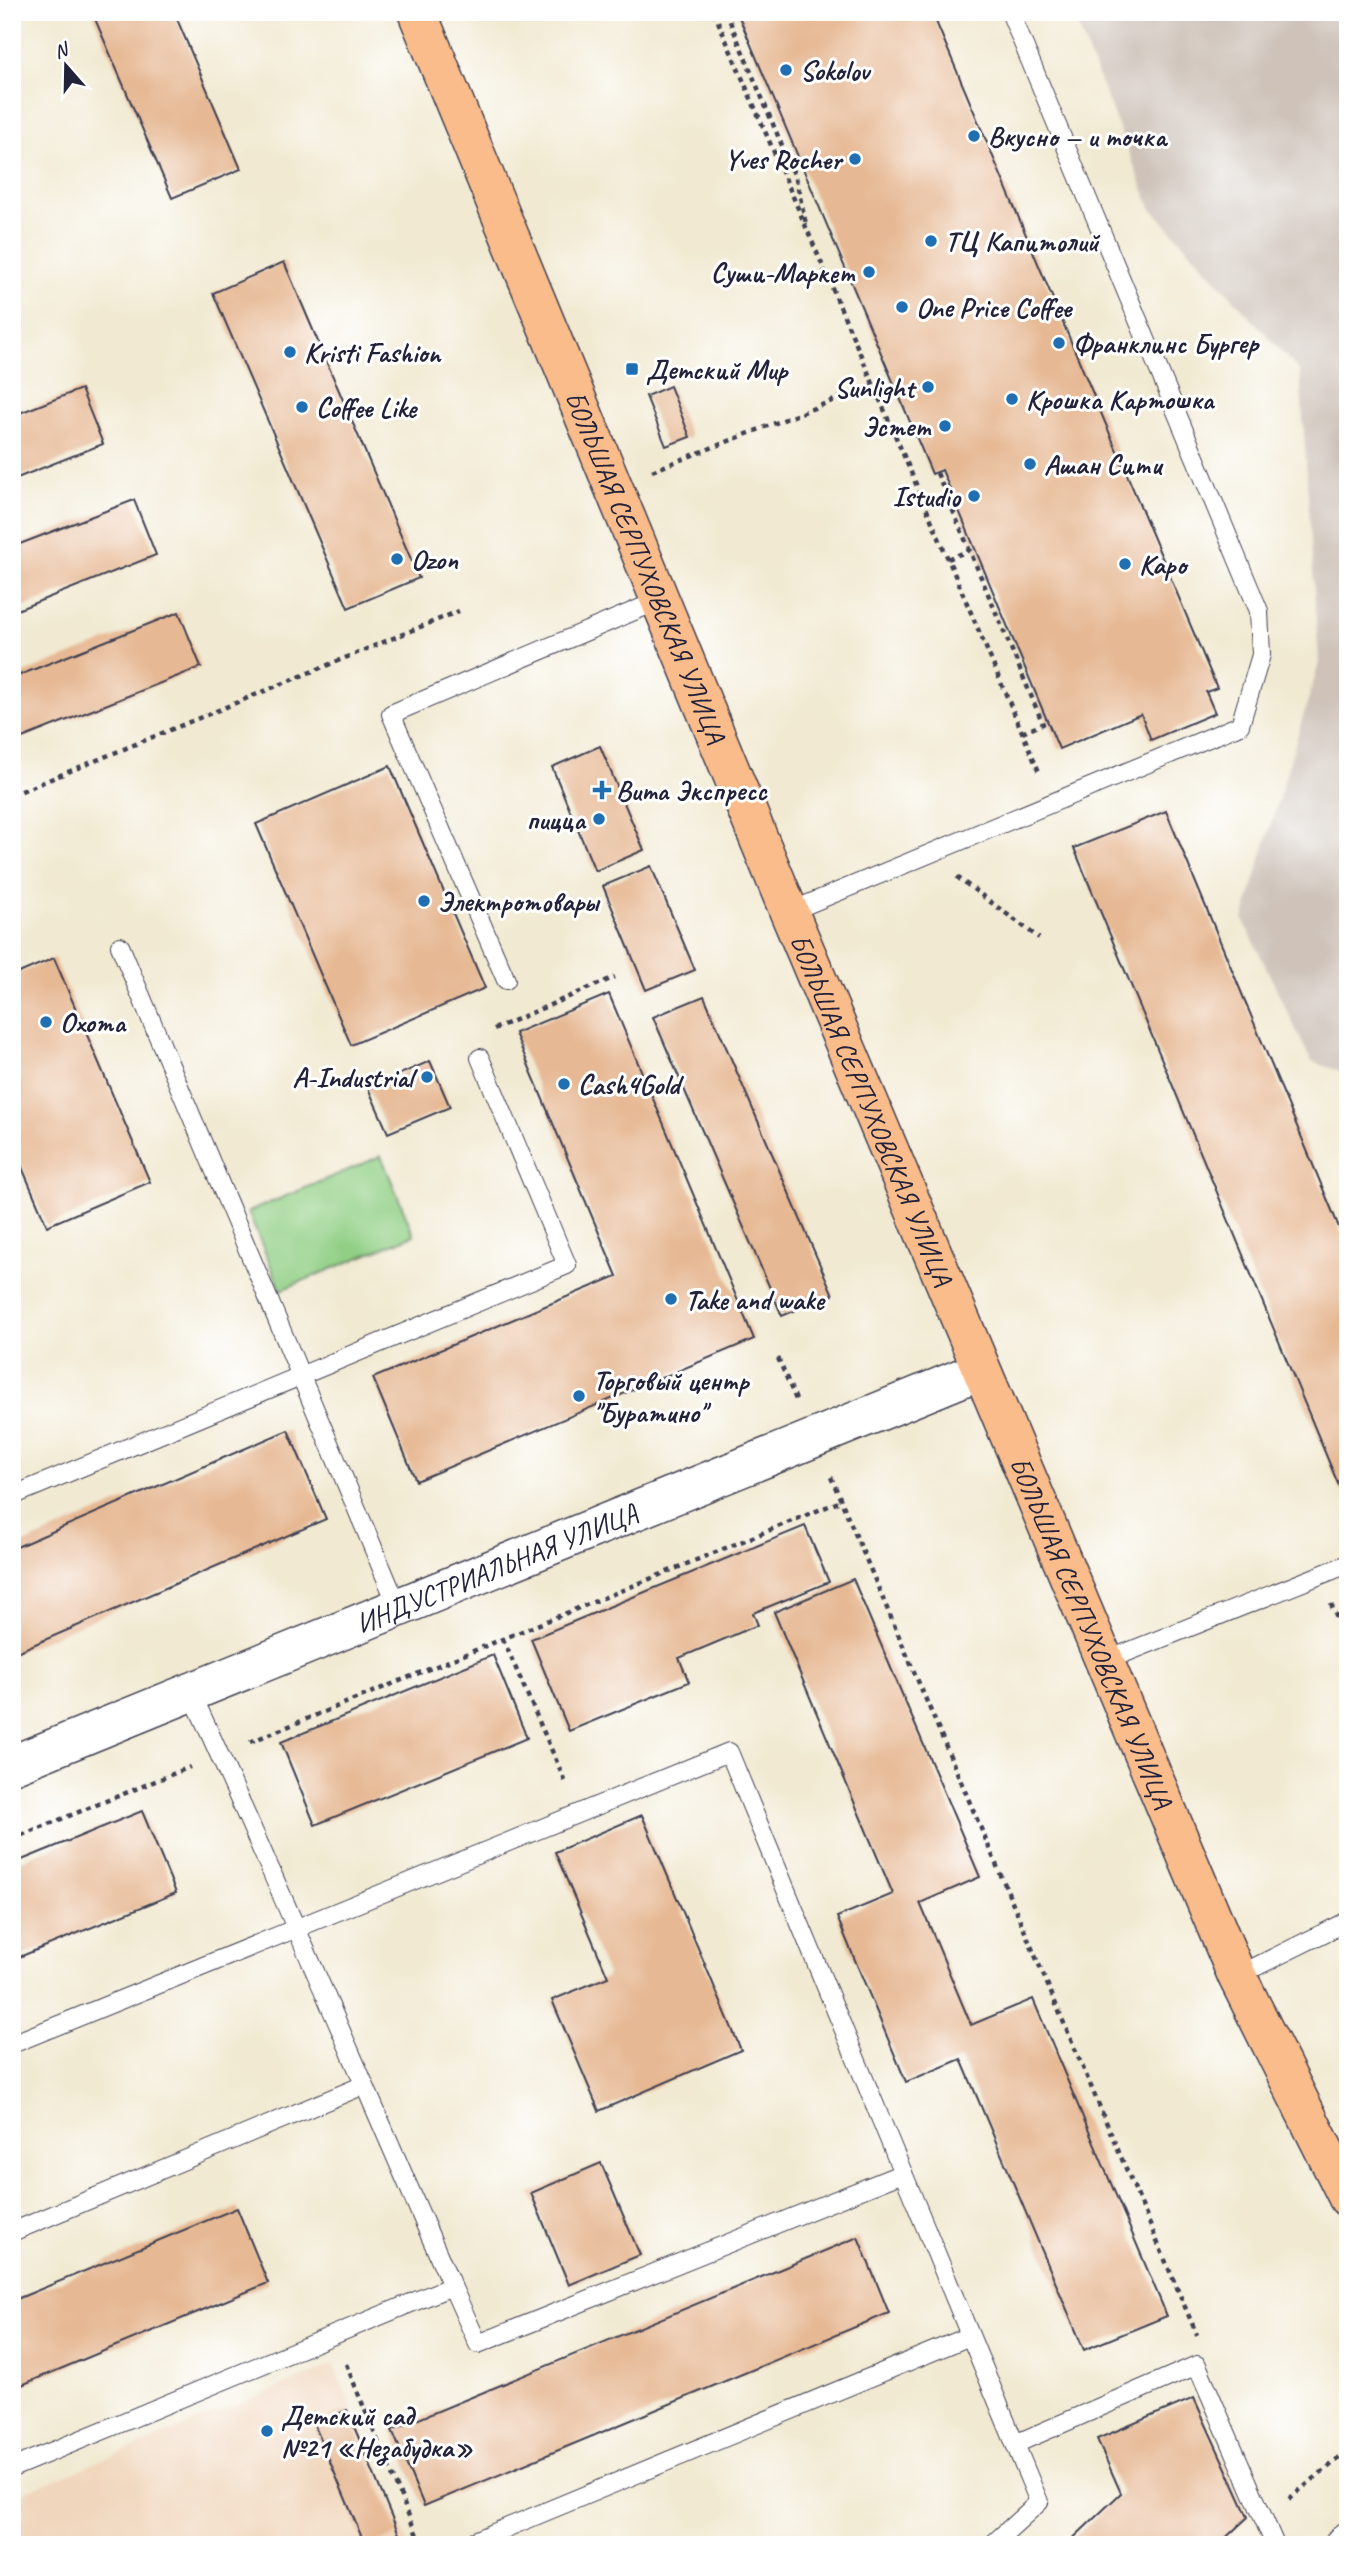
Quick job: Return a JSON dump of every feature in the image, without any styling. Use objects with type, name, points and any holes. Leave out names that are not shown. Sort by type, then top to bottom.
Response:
[{"type":"main road","name":"БОЛЬШАЯ СЕРПУХОВСКАЯ УЛИЦА","points":[[417,12],[789,912],[1237,1976],[1348,2198]]},
{"type":"street","name":"ИНДУСТРИАЛЬНАЯ УЛИЦА","points":[[12,1765],[981,1370]]},
{"type":"street","points":[[1343,2545],[1348,2540]]},
{"type":"lane","points":[[789,912],[1240,725],[1261,655],[1259,611],[1010,12]]},
{"type":"lane","points":[[506,980],[391,714],[660,600]]},
{"type":"lane","points":[[120,946],[398,1607]]},
{"type":"lane","points":[[12,1496],[567,1265],[480,1058]]},
{"type":"lane","points":[[1105,1661],[1348,1564]]},
{"type":"lane","points":[[191,1692],[478,2344],[903,2173]]},
{"type":"lane","points":[[12,2044],[729,1752],[1039,2502],[992,2545]]},
{"type":"lane","points":[[1237,1976],[1348,1921]]},
{"type":"lane","points":[[12,2232],[364,2085]]},
{"type":"lane","points":[[12,2468],[452,2286]]},
{"type":"lane","points":[[465,2545],[970,2336]]},
{"type":"lane","points":[[1015,2444],[1197,2365],[1275,2545]]},
{"type":"path","points":[[714,12],[1052,804]]},
{"type":"path","points":[[726,12],[796,179],[809,235]]},
{"type":"path","points":[[645,474],[873,385]]},
{"type":"path","points":[[937,472],[1043,724],[1022,733]]},
{"type":"path","points":[[948,559],[970,550]]},
{"type":"path","points":[[12,795],[459,611]]},
{"type":"path","points":[[928,855],[1039,938]]},
{"type":"path","points":[[480,1058],[471,1038],[615,977]]},
{"type":"path","points":[[778,1357],[1202,2346]]},
{"type":"path","points":[[12,1839],[841,1501]]},
{"type":"path","points":[[1319,1576],[1348,1646]]},
{"type":"path","points":[[503,1639],[579,1814]]},
{"type":"path","points":[[334,2335],[421,2545]]},
{"type":"path","points":[[1283,2503],[1348,2451]]},
{"type":"shaded area","points":[[1072,12],[1348,12],[1348,1074],[1311,1061],[1243,919],[1319,663],[1300,372],[1151,208]]},
{"type":"shaded area","name":"Детский сад №21 «Незабудка»","points":[[334,2365],[409,2545],[12,2545],[12,2497]]},
{"type":"green space","points":[[381,1156],[414,1235],[281,1290],[248,1212]]},
{"type":"building","points":[[92,12],[174,12],[241,169],[172,198]]},
{"type":"building","name":"ТЦ Капитолий","points":[[737,12],[932,12],[1217,688],[1206,692],[1215,713],[1151,740],[1141,714],[1059,749],[942,470],[932,474]]},
{"type":"building","points":[[284,262],[419,578],[348,608],[213,293]]},
{"type":"building","points":[[670,386],[690,437],[666,446],[646,396]]},
{"type":"building","points":[[81,389],[103,444],[12,480],[12,416]]},
{"type":"building","points":[[134,500],[156,555],[12,612],[12,547]]},
{"type":"building","points":[[179,612],[201,667],[12,742],[12,678]]},
{"type":"building","points":[[600,746],[644,850],[595,871],[552,767]]},
{"type":"building","points":[[390,766],[485,988],[351,1045],[256,824]]},
{"type":"building","points":[[1166,811],[1348,1249],[1348,1488],[1341,1491],[1074,848]]},
{"type":"building","points":[[651,866],[695,970],[646,990],[603,886]]},
{"type":"building","points":[[54,958],[150,1182],[47,1226],[12,1144],[12,976]]},
{"type":"building","points":[[609,994],[754,1339],[416,1481],[373,1378],[617,1276],[515,1033]]},
{"type":"building","points":[[704,996],[833,1295],[782,1316],[653,1017]]},
{"type":"building","points":[[430,1061],[450,1107],[388,1133],[368,1088]]},
{"type":"building","points":[[288,1430],[326,1519],[12,1654],[12,1549]]},
{"type":"building","points":[[805,1526],[829,1582],[753,1613],[758,1625],[679,1658],[689,1682],[569,1731],[531,1639]]},
{"type":"building","points":[[853,1579],[980,1877],[920,1903],[971,2025],[1033,1999],[1167,2316],[1084,2350],[961,2059],[906,2082],[837,1917],[893,1894],[774,1612]]},
{"type":"building","points":[[493,1655],[527,1738],[315,1825],[281,1742]]},
{"type":"building","points":[[142,1811],[176,1893],[12,1960],[12,1864]]},
{"type":"building","points":[[642,1815],[741,2050],[599,2111],[552,2000],[608,1977],[555,1852]]},
{"type":"building","points":[[601,2163],[640,2255],[569,2285],[531,2193]]},
{"type":"building","points":[[237,2208],[268,2283],[12,2389],[12,2301]]},
{"type":"building","points":[[858,2237],[889,2313],[424,2506],[392,2430]]},
{"type":"building","points":[[1194,2398],[1248,2517],[1218,2545],[1066,2545],[1121,2493],[1097,2439]]},
{"type":"building","points":[[347,2410],[399,2534],[373,2545],[365,2545],[314,2424]]},
{"type":"place","name":"Sokolov","points":[[786,70]]},
{"type":"place","name":"Вкусно — и точка","points":[[974,136]]},
{"type":"place","name":"Yves Rocher","points":[[855,159]]},
{"type":"place","name":"ТЦ Капитолий","points":[[931,241]]},
{"type":"place","name":"Суши-Маркет","points":[[869,272]]},
{"type":"place","name":"One Price Coffee","points":[[902,307]]},
{"type":"place","name":"Франклинс Бургер","points":[[1059,343]]},
{"type":"place","name":"Kristi Fashion","points":[[290,352]]},
{"type":"place","name":"Детский Мир","points":[[632,369]]},
{"type":"place","name":"Sunlight","points":[[928,387]]},
{"type":"place","name":"Крошка Картошка","points":[[1012,399]]},
{"type":"place","name":"Coffee Like","points":[[302,407]]},
{"type":"place","name":"Эстет","points":[[945,426]]},
{"type":"place","name":"Ашан Сити","points":[[1030,464]]},
{"type":"place","name":"Istudio","points":[[974,496]]},
{"type":"place","name":"Ozon","points":[[397,559]]},
{"type":"place","name":"Каро","points":[[1125,564]]},
{"type":"place","name":"Вита Экспресс","points":[[602,790]]},
{"type":"place","name":"пицца","points":[[599,819]]},
{"type":"place","name":"Электротовары","points":[[424,901]]},
{"type":"place","name":"Охота","points":[[46,1022]]},
{"type":"place","name":"A-Industrial","points":[[427,1077]]},
{"type":"place","name":"Cash4Gold","points":[[564,1084]]},
{"type":"place","name":"Take and wake","points":[[671,1299]]},
{"type":"place","name":"Торговый центр \"Буратино\"","points":[[579,1396]]},
{"type":"place","name":"Детский сад №21 «Незабудка»","points":[[267,2431]]}]
